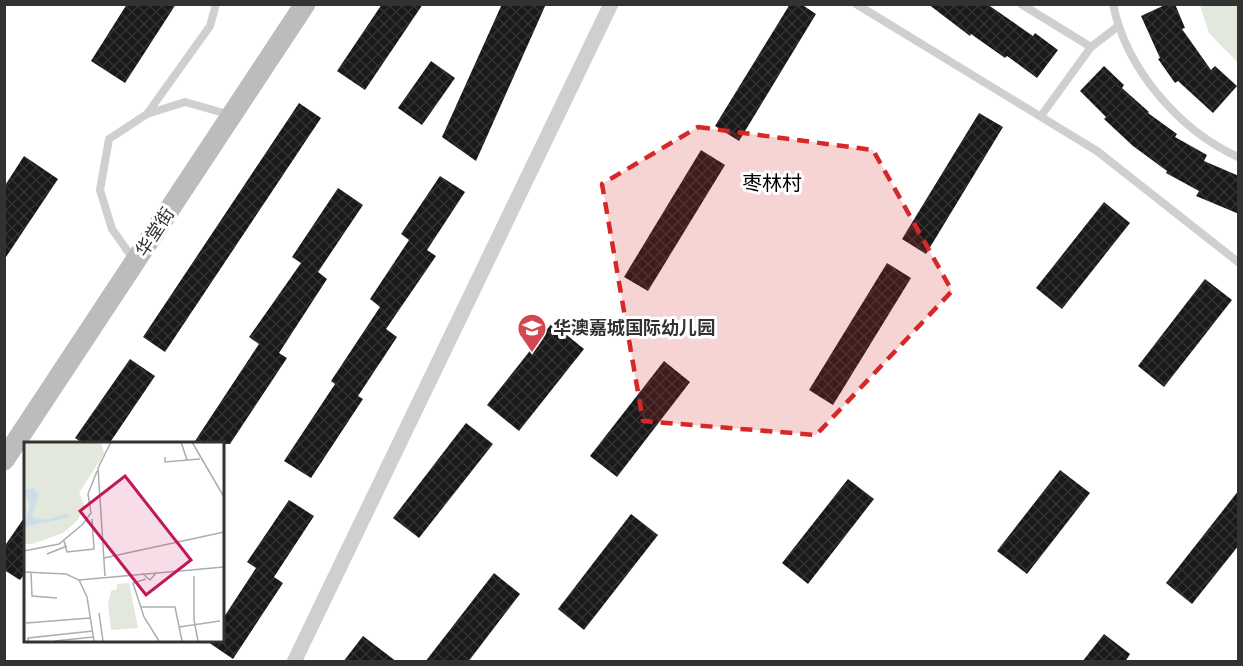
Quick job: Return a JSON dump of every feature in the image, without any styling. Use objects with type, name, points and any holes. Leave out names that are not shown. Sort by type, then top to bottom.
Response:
[{"type":"street","name":"华堂街","points":[[4,460],[305,4]]},
{"type":"street","points":[[294,662],[611,4]]},
{"type":"lane","points":[[147,114],[210,26],[216,4]]},
{"type":"lane","points":[[856,4],[1097,151],[1239,262]]},
{"type":"lane","points":[[1021,4],[1091,47]]},
{"type":"lane","points":[[1113,4],[1117,27],[1146,78],[1178,117],[1220,149],[1239,157]]},
{"type":"lane","points":[[1041,116],[1091,47],[1117,27]]},
{"type":"lane","points":[[136,262],[111,229],[100,190],[108,139],[147,114],[185,102],[232,115]]},
{"type":"highlighted area","points":[[698,127],[873,150],[952,291],[816,435],[643,421],[602,184]]},
{"type":"shaded area","points":[[1200,5],[1238,5],[1238,63],[1209,33]]},
{"type":"building","points":[[127,4],[176,4],[125,83],[91,61]]},
{"type":"building","points":[[382,4],[423,4],[365,90],[337,71]]},
{"type":"building","points":[[502,4],[546,4],[476,161],[442,137]]},
{"type":"building","points":[[790,4],[801,4],[816,14],[739,141],[715,126]]},
{"type":"building","points":[[928,4],[987,4],[1033,36],[1035,33],[1058,50],[1037,78],[1007,56],[1005,58],[971,34],[970,36]]},
{"type":"building","points":[[1167,4],[1175,4],[1185,28],[1182,29],[1211,70],[1215,66],[1237,86],[1213,113],[1178,81],[1175,83],[1158,59],[1160,58],[1141,16]]},
{"type":"building","points":[[431,61],[455,78],[422,125],[398,108]]},
{"type":"building","points":[[1104,66],[1124,85],[1122,88],[1148,113],[1177,134],[1175,137],[1207,155],[1204,161],[1239,176],[1239,214],[1196,196],[1199,191],[1166,173],[1167,171],[1133,146],[1104,119],[1106,117],[1080,91]]},
{"type":"building","points":[[299,103],[321,118],[165,352],[143,337]]},
{"type":"building","points":[[979,113],[1003,127],[926,254],[902,239]]},
{"type":"building","points":[[701,150],[725,165],[648,291],[624,277]]},
{"type":"building","points":[[24,156],[58,179],[4,260],[4,187]]},
{"type":"building","points":[[440,176],[465,192],[427,250],[436,256],[386,329],[397,337],[358,396],[363,399],[311,478],[284,461],[335,384],[331,381],[380,307],[370,299],[409,240],[401,234]]},
{"type":"building","points":[[338,188],[363,205],[318,272],[327,279],[279,353],[287,358],[230,444],[194,442],[259,344],[249,337],[301,263],[292,257]]},
{"type":"building","points":[[1104,202],[1130,223],[1062,309],[1036,288]]},
{"type":"building","points":[[887,263],[911,278],[833,405],[809,390]]},
{"type":"building","points":[[1205,279],[1232,300],[1164,387],[1138,366]]},
{"type":"building","points":[[552,323],[584,349],[519,431],[487,405]]},
{"type":"building","points":[[130,359],[155,376],[110,442],[81,442],[75,438]]},
{"type":"building","points":[[664,361],[690,382],[617,477],[590,456]]},
{"type":"building","points":[[466,423],[493,444],[419,538],[393,518]]},
{"type":"building","points":[[1060,470],[1090,493],[1027,574],[997,551]]},
{"type":"building","points":[[848,479],[874,499],[808,584],[782,563]]},
{"type":"building","points":[[1239,490],[1239,545],[1192,604],[1166,583]]},
{"type":"building","points":[[289,500],[314,516],[274,577],[283,583],[233,659],[208,642],[224,642],[224,617],[256,568],[247,562]]},
{"type":"building","points":[[631,514],[658,535],[584,630],[558,609]]},
{"type":"building","points":[[24,518],[24,575],[20,580],[4,570],[4,547]]},
{"type":"building","points":[[494,573],[520,594],[468,662],[425,662]]},
{"type":"building","points":[[1104,634],[1130,654],[1125,662],[1082,662]]},
{"type":"building","points":[[363,636],[397,662],[343,662]]},
{"type":"place","name":"华澳嘉城国际幼儿园","points":[[532,354]]},
{"type":"district","name":"枣林村","points":[[772,183]]}]
